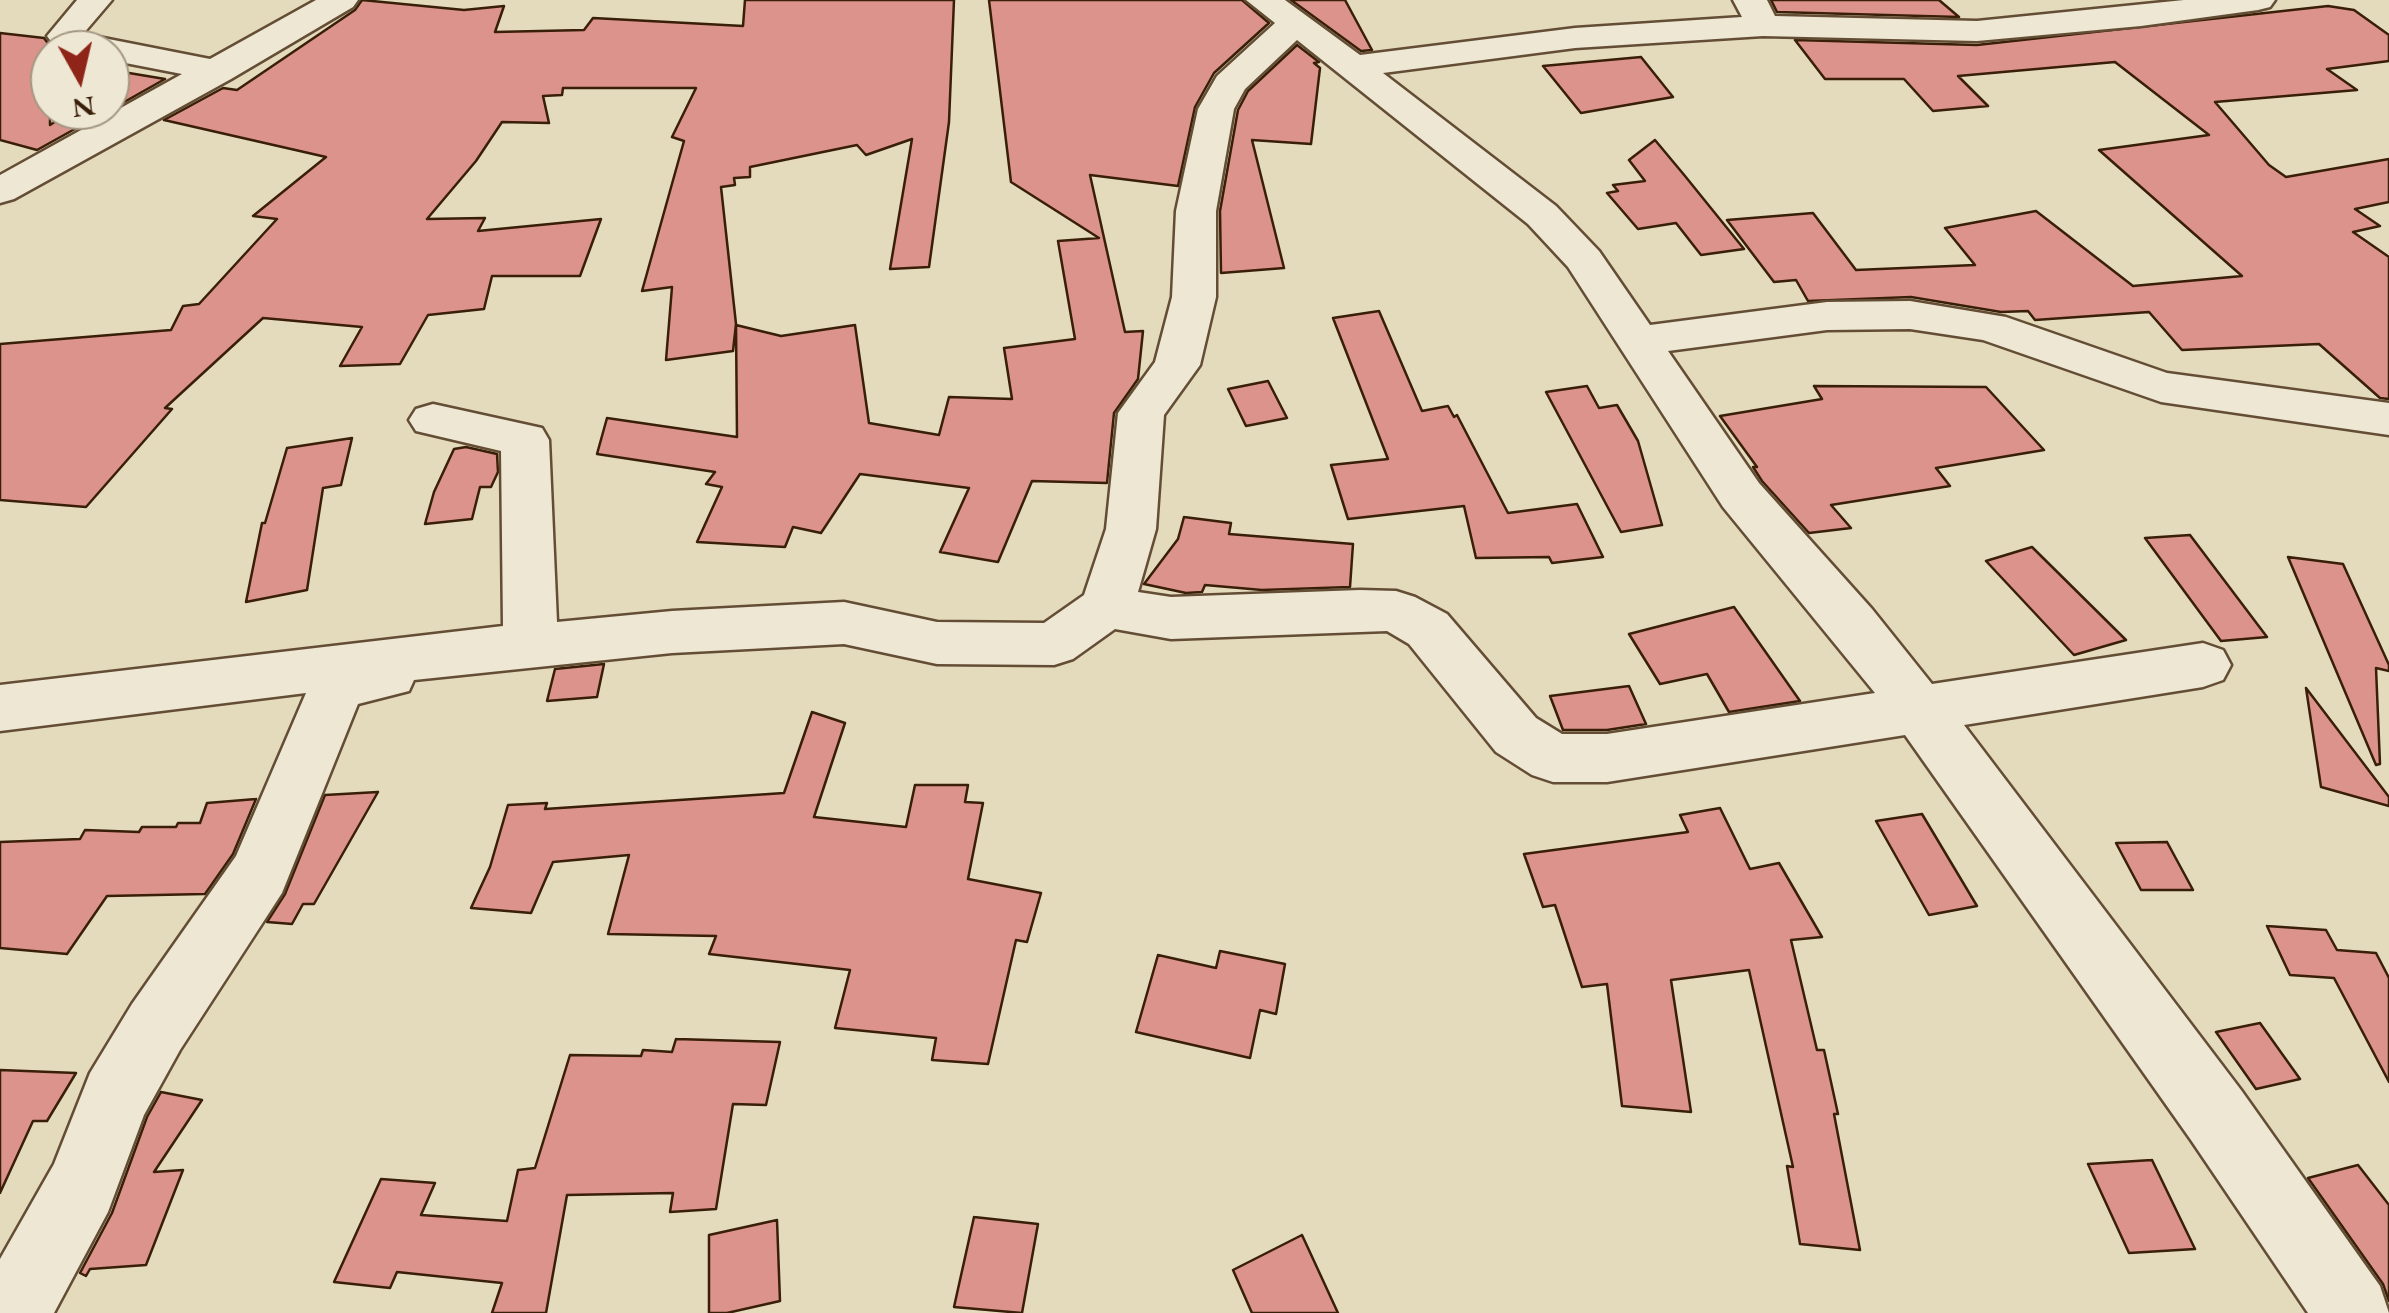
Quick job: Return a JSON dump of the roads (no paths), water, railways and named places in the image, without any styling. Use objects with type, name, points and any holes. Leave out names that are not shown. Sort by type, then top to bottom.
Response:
[{"type":"street","points":[[94,0],[67,30],[64,36],[68,41],[218,72]]},
{"type":"street","points":[[0,191],[341,0]]},
{"type":"street","points":[[1353,66],[1757,13],[1977,31],[2258,0]]},
{"type":"street","points":[[0,708],[531,644],[844,623],[936,642],[1054,644],[1107,607],[1132,530],[1141,413],[1176,365],[1194,297],[1196,211],[1216,109],[1280,11],[1542,215],[1584,260],[1742,495],[1853,624],[1918,709],[2216,1115],[2353,1313]]},
{"type":"street","points":[[1641,340],[1826,316],[1910,314],[1990,328],[2162,387],[2389,419]]},
{"type":"street","points":[[433,420],[524,440],[531,644]]},
{"type":"street","points":[[1107,607],[1171,618],[1396,611],[1428,628],[1516,735],[1553,758],[1607,758],[2204,665]]},
{"type":"street","points":[[12,1313],[82,1186],[115,1098],[156,1027],[260,872],[337,687],[531,644]]}]
